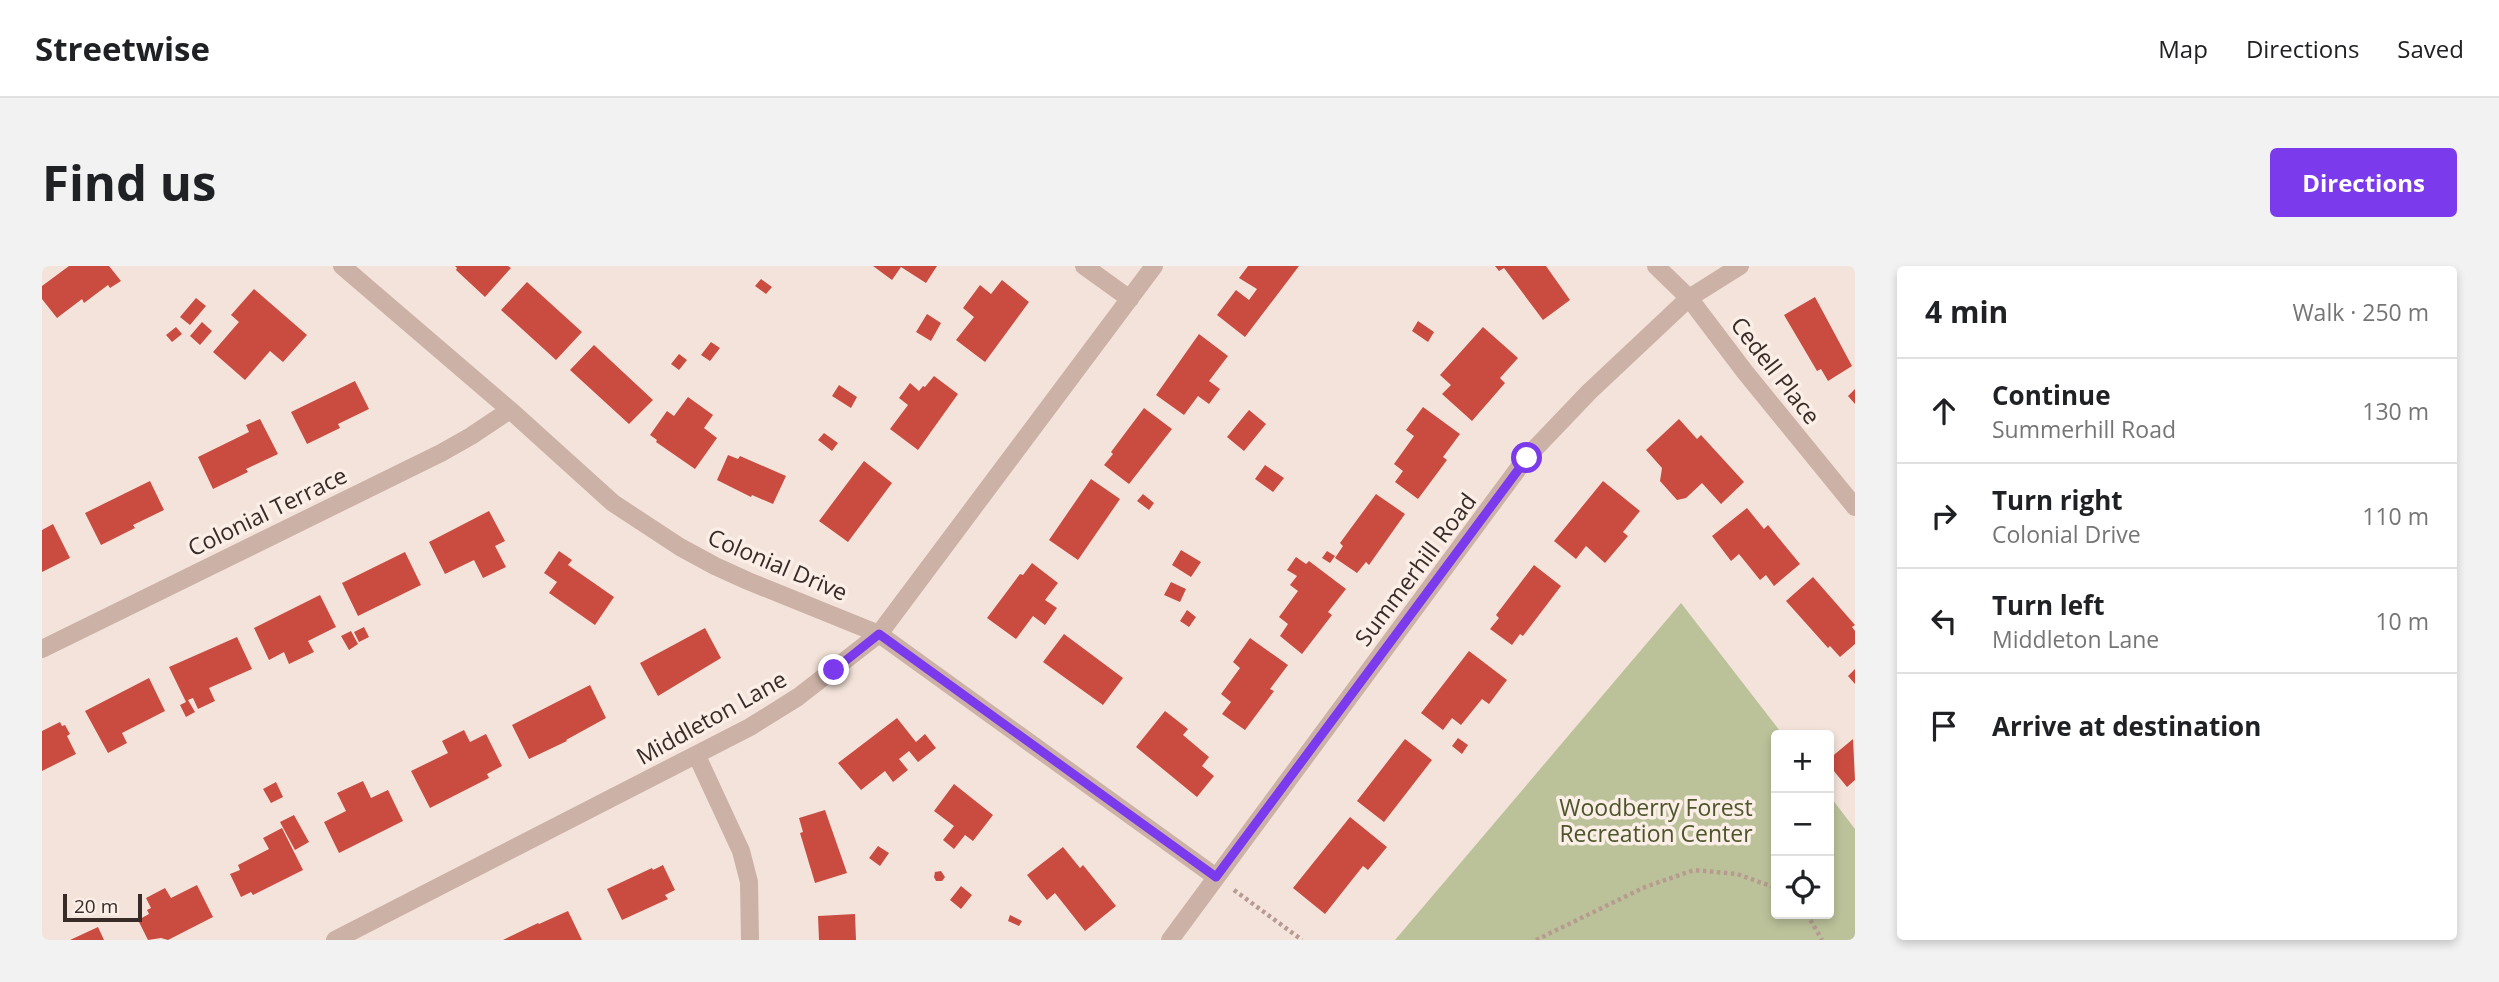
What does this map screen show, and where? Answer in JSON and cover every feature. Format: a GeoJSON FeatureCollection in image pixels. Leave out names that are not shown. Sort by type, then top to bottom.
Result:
{"type":"FeatureCollection","features":[{"type":"Feature","properties":{"kind":"street","name":"Colonial Drive"},"geometry":{"type":"LineString","coordinates":[[342,266],[510,410],[613,503],[680,547],[748,581],[879,634],[1216,877]]}},
{"type":"Feature","properties":{"kind":"street"},"geometry":{"type":"LineString","coordinates":[[1084,266],[1130,299]]}},
{"type":"Feature","properties":{"kind":"street","name":"Middleton Lane"},"geometry":{"type":"LineString","coordinates":[[335,940],[697,756],[798,697],[879,634],[1154,266]]}},
{"type":"Feature","properties":{"kind":"street","name":"Cedell Place"},"geometry":{"type":"LineString","coordinates":[[1656,266],[1689,298],[1745,372],[1855,507]]}},
{"type":"Feature","properties":{"kind":"street","name":"Summerhill Road"},"geometry":{"type":"LineString","coordinates":[[1170,940],[1527,458],[1589,392],[1689,298],[1740,266]]}},
{"type":"Feature","properties":{"kind":"street","name":"Colonial Terrace"},"geometry":{"type":"LineString","coordinates":[[42,649],[441,453],[510,410]]}},
{"type":"Feature","properties":{"kind":"street"},"geometry":{"type":"LineString","coordinates":[[697,756],[741,852],[748,882],[750,940]]}},
{"type":"Feature","properties":{"kind":"path"},"geometry":{"type":"LineString","coordinates":[[1536,940],[1645,887],[1695,870],[1737,874],[1771,886]]}},
{"type":"Feature","properties":{"kind":"path"},"geometry":{"type":"LineString","coordinates":[[1216,877],[1302,940]]}},
{"type":"Feature","properties":{"kind":"path"},"geometry":{"type":"LineString","coordinates":[[1810,919],[1822,940]]}},
{"type":"Feature","properties":{"kind":"green space","name":"Woodberry Forest Recreation Center"},"geometry":{"type":"Polygon","coordinates":[[[1681,603],[1779,730],[1771,730],[1771,919],[1834,919],[1834,802],[1855,829],[1855,940],[1395,940],[1681,603]]]}},
{"type":"Feature","properties":{"kind":"building"},"geometry":{"type":"Polygon","coordinates":[[[69,266],[109,266],[121,281],[110,288],[108,285],[84,303],[82,299],[57,318],[42,299],[42,286],[69,266]]]}},
{"type":"Feature","properties":{"kind":"building"},"geometry":{"type":"Polygon","coordinates":[[[455,266],[508,266],[511,268],[485,297],[455,266]]]}},
{"type":"Feature","properties":{"kind":"building"},"geometry":{"type":"Polygon","coordinates":[[[873,266],[937,266],[926,283],[901,267],[892,280],[873,266]]]}},
{"type":"Feature","properties":{"kind":"building"},"geometry":{"type":"Polygon","coordinates":[[[1248,266],[1299,266],[1245,337],[1217,315],[1236,290],[1249,300],[1257,289],[1239,278],[1248,266]]]}},
{"type":"Feature","properties":{"kind":"building"},"geometry":{"type":"Polygon","coordinates":[[[1495,266],[1546,266],[1570,300],[1543,320],[1504,268],[1499,271],[1495,266]]]}},
{"type":"Feature","properties":{"kind":"building"},"geometry":{"type":"Polygon","coordinates":[[[761,279],[772,287],[766,294],[755,286],[761,279]]]}},
{"type":"Feature","properties":{"kind":"building"},"geometry":{"type":"Polygon","coordinates":[[[1002,280],[1029,302],[985,362],[956,340],[974,317],[963,308],[980,285],[991,294],[1002,280]]]}},
{"type":"Feature","properties":{"kind":"building"},"geometry":{"type":"Polygon","coordinates":[[[527,282],[582,332],[556,360],[501,310],[527,282]]]}},
{"type":"Feature","properties":{"kind":"building"},"geometry":{"type":"Polygon","coordinates":[[[254,289],[307,335],[283,362],[270,351],[245,380],[213,352],[239,322],[231,315],[254,289]]]}},
{"type":"Feature","properties":{"kind":"building"},"geometry":{"type":"Polygon","coordinates":[[[1815,297],[1852,366],[1828,381],[1821,369],[1817,371],[1784,315],[1815,297]]]}},
{"type":"Feature","properties":{"kind":"building"},"geometry":{"type":"Polygon","coordinates":[[[196,298],[206,306],[190,325],[180,317],[196,298]]]}},
{"type":"Feature","properties":{"kind":"building"},"geometry":{"type":"Polygon","coordinates":[[[927,314],[941,323],[931,341],[916,332],[927,314]]]}},
{"type":"Feature","properties":{"kind":"building"},"geometry":{"type":"Polygon","coordinates":[[[1418,321],[1434,332],[1428,342],[1412,331],[1418,321]]]}},
{"type":"Feature","properties":{"kind":"building"},"geometry":{"type":"Polygon","coordinates":[[[202,322],[212,331],[200,345],[190,336],[202,322]]]}},
{"type":"Feature","properties":{"kind":"building"},"geometry":{"type":"Polygon","coordinates":[[[176,327],[182,334],[172,342],[166,335],[176,327]]]}},
{"type":"Feature","properties":{"kind":"building"},"geometry":{"type":"Polygon","coordinates":[[[1483,327],[1518,358],[1500,378],[1505,383],[1472,421],[1442,394],[1451,385],[1440,375],[1483,327]]]}},
{"type":"Feature","properties":{"kind":"building"},"geometry":{"type":"Polygon","coordinates":[[[1199,334],[1228,356],[1209,381],[1220,389],[1209,404],[1198,396],[1184,415],[1156,395],[1199,334]]]}},
{"type":"Feature","properties":{"kind":"building"},"geometry":{"type":"Polygon","coordinates":[[[711,342],[720,348],[710,361],[701,355],[711,342]]]}},
{"type":"Feature","properties":{"kind":"building"},"geometry":{"type":"Polygon","coordinates":[[[594,345],[653,400],[629,424],[570,370],[594,345]]]}},
{"type":"Feature","properties":{"kind":"building"},"geometry":{"type":"Polygon","coordinates":[[[679,354],[687,360],[679,370],[671,364],[679,354]]]}},
{"type":"Feature","properties":{"kind":"building"},"geometry":{"type":"Polygon","coordinates":[[[934,376],[958,394],[918,450],[890,429],[908,405],[899,398],[910,383],[919,391],[934,376]]]}},
{"type":"Feature","properties":{"kind":"building"},"geometry":{"type":"Polygon","coordinates":[[[355,381],[369,409],[338,424],[340,428],[307,444],[291,412],[355,381]]]}},
{"type":"Feature","properties":{"kind":"building"},"geometry":{"type":"Polygon","coordinates":[[[839,385],[857,397],[851,408],[832,396],[839,385]]]}},
{"type":"Feature","properties":{"kind":"building"},"geometry":{"type":"Polygon","coordinates":[[[1855,389],[1855,404],[1848,396],[1855,389]]]}},
{"type":"Feature","properties":{"kind":"building"},"geometry":{"type":"Polygon","coordinates":[[[688,397],[713,415],[704,428],[717,438],[695,469],[650,435],[667,411],[674,416],[688,397]]]}},
{"type":"Feature","properties":{"kind":"building"},"geometry":{"type":"Polygon","coordinates":[[[1423,407],[1460,434],[1443,457],[1447,460],[1418,499],[1395,482],[1403,471],[1394,464],[1414,436],[1406,430],[1423,407]]]}},
{"type":"Feature","properties":{"kind":"building"},"geometry":{"type":"Polygon","coordinates":[[[1144,408],[1172,429],[1129,484],[1104,465],[1144,408]]]}},
{"type":"Feature","properties":{"kind":"building"},"geometry":{"type":"Polygon","coordinates":[[[1249,410],[1266,424],[1244,451],[1227,437],[1249,410]]]}},
{"type":"Feature","properties":{"kind":"building"},"geometry":{"type":"Polygon","coordinates":[[[260,419],[278,454],[213,489],[198,457],[249,432],[246,425],[260,419]]]}},
{"type":"Feature","properties":{"kind":"building"},"geometry":{"type":"Polygon","coordinates":[[[1679,419],[1697,439],[1701,435],[1744,482],[1721,504],[1702,483],[1686,498],[1677,500],[1660,481],[1662,468],[1646,450],[1679,419]]]}},
{"type":"Feature","properties":{"kind":"building"},"geometry":{"type":"Polygon","coordinates":[[[824,433],[838,443],[832,451],[818,440],[824,433]]]}},
{"type":"Feature","properties":{"kind":"building"},"geometry":{"type":"Polygon","coordinates":[[[728,455],[738,459],[740,456],[786,476],[773,504],[752,495],[751,497],[717,480],[728,455]]]}},
{"type":"Feature","properties":{"kind":"building"},"geometry":{"type":"Polygon","coordinates":[[[864,461],[892,483],[848,542],[819,521],[864,461]]]}},
{"type":"Feature","properties":{"kind":"building"},"geometry":{"type":"Polygon","coordinates":[[[1265,465],[1284,478],[1273,492],[1255,479],[1265,465]]]}},
{"type":"Feature","properties":{"kind":"building"},"geometry":{"type":"Polygon","coordinates":[[[1091,479],[1120,499],[1078,560],[1049,540],[1091,479]]]}},
{"type":"Feature","properties":{"kind":"building"},"geometry":{"type":"Polygon","coordinates":[[[150,481],[164,510],[101,545],[85,513],[150,481]]]}},
{"type":"Feature","properties":{"kind":"building"},"geometry":{"type":"Polygon","coordinates":[[[1603,481],[1640,511],[1623,532],[1628,536],[1605,563],[1586,546],[1576,559],[1554,541],[1603,481]]]}},
{"type":"Feature","properties":{"kind":"building"},"geometry":{"type":"Polygon","coordinates":[[[1143,494],[1154,503],[1149,510],[1137,501],[1143,494]]]}},
{"type":"Feature","properties":{"kind":"building"},"geometry":{"type":"Polygon","coordinates":[[[1376,494],[1405,514],[1369,565],[1366,562],[1357,573],[1335,558],[1343,546],[1340,543],[1376,494]]]}},
{"type":"Feature","properties":{"kind":"building"},"geometry":{"type":"Polygon","coordinates":[[[1747,508],[1764,529],[1768,525],[1800,564],[1774,586],[1766,575],[1760,580],[1739,554],[1731,561],[1712,536],[1747,508]]]}},
{"type":"Feature","properties":{"kind":"building"},"geometry":{"type":"Polygon","coordinates":[[[489,511],[505,541],[495,546],[506,567],[483,578],[474,560],[445,574],[429,542],[489,511]]]}},
{"type":"Feature","properties":{"kind":"building"},"geometry":{"type":"Polygon","coordinates":[[[53,524],[70,558],[42,572],[42,530],[53,524]]]}},
{"type":"Feature","properties":{"kind":"building"},"geometry":{"type":"Polygon","coordinates":[[[1181,550],[1201,562],[1191,577],[1172,565],[1181,550]]]}},
{"type":"Feature","properties":{"kind":"building"},"geometry":{"type":"Polygon","coordinates":[[[559,551],[572,560],[568,565],[614,597],[595,625],[549,593],[557,582],[544,573],[559,551]]]}},
{"type":"Feature","properties":{"kind":"building"},"geometry":{"type":"Polygon","coordinates":[[[1327,551],[1335,556],[1330,563],[1322,558],[1327,551]]]}},
{"type":"Feature","properties":{"kind":"building"},"geometry":{"type":"Polygon","coordinates":[[[405,552],[421,585],[358,616],[342,583],[405,552]]]}},
{"type":"Feature","properties":{"kind":"building"},"geometry":{"type":"Polygon","coordinates":[[[1296,557],[1306,564],[1309,561],[1346,589],[1328,612],[1332,615],[1302,654],[1280,636],[1288,624],[1279,617],[1298,591],[1290,585],[1297,576],[1287,570],[1296,557]]]}},
{"type":"Feature","properties":{"kind":"building"},"geometry":{"type":"Polygon","coordinates":[[[1032,563],[1058,583],[1045,600],[1057,608],[1045,625],[1033,616],[1016,639],[987,618],[1020,574],[1023,575],[1032,563]]]}},
{"type":"Feature","properties":{"kind":"building"},"geometry":{"type":"Polygon","coordinates":[[[1534,565],[1561,586],[1523,636],[1520,634],[1512,645],[1490,629],[1499,618],[1496,615],[1534,565]]]}},
{"type":"Feature","properties":{"kind":"building"},"geometry":{"type":"Polygon","coordinates":[[[1813,577],[1855,625],[1852,627],[1855,631],[1855,644],[1840,657],[1830,646],[1828,648],[1786,601],[1813,577]]]}},
{"type":"Feature","properties":{"kind":"building"},"geometry":{"type":"Polygon","coordinates":[[[1171,582],[1186,589],[1180,602],[1164,595],[1171,582]]]}},
{"type":"Feature","properties":{"kind":"building"},"geometry":{"type":"Polygon","coordinates":[[[320,595],[336,627],[308,641],[314,652],[289,664],[284,652],[269,660],[254,628],[320,595]]]}},
{"type":"Feature","properties":{"kind":"building"},"geometry":{"type":"Polygon","coordinates":[[[1187,610],[1196,617],[1189,627],[1180,621],[1187,610]]]}},
{"type":"Feature","properties":{"kind":"building"},"geometry":{"type":"Polygon","coordinates":[[[364,627],[369,637],[359,642],[354,632],[364,627]]]}},
{"type":"Feature","properties":{"kind":"building"},"geometry":{"type":"Polygon","coordinates":[[[705,628],[721,658],[658,696],[640,663],[705,628]]]}},
{"type":"Feature","properties":{"kind":"building"},"geometry":{"type":"Polygon","coordinates":[[[351,631],[358,644],[349,650],[341,636],[351,631]]]}},
{"type":"Feature","properties":{"kind":"building"},"geometry":{"type":"Polygon","coordinates":[[[1064,634],[1123,678],[1103,705],[1043,662],[1064,634]]]}},
{"type":"Feature","properties":{"kind":"building"},"geometry":{"type":"Polygon","coordinates":[[[237,637],[252,669],[209,688],[215,701],[198,709],[193,698],[188,700],[195,712],[186,717],[180,705],[186,702],[169,667],[237,637]]]}},
{"type":"Feature","properties":{"kind":"building"},"geometry":{"type":"Polygon","coordinates":[[[1250,638],[1288,665],[1270,689],[1274,691],[1245,730],[1222,714],[1231,702],[1221,694],[1240,668],[1233,662],[1250,638]]]}},
{"type":"Feature","properties":{"kind":"building"},"geometry":{"type":"Polygon","coordinates":[[[1469,651],[1507,680],[1489,704],[1482,699],[1461,725],[1452,718],[1443,730],[1421,713],[1469,651]]]}},
{"type":"Feature","properties":{"kind":"building"},"geometry":{"type":"Polygon","coordinates":[[[1855,669],[1855,684],[1848,676],[1855,669]]]}},
{"type":"Feature","properties":{"kind":"building"},"geometry":{"type":"Polygon","coordinates":[[[149,678],[165,711],[122,733],[127,743],[108,753],[85,711],[149,678]]]}},
{"type":"Feature","properties":{"kind":"building"},"geometry":{"type":"Polygon","coordinates":[[[590,685],[606,718],[529,759],[512,725],[590,685]]]}},
{"type":"Feature","properties":{"kind":"building"},"geometry":{"type":"Polygon","coordinates":[[[1165,711],[1188,729],[1183,735],[1209,757],[1202,766],[1214,776],[1197,797],[1136,747],[1165,711]]]}},
{"type":"Feature","properties":{"kind":"building"},"geometry":{"type":"Polygon","coordinates":[[[897,718],[916,742],[925,734],[936,748],[918,762],[909,751],[899,759],[908,770],[893,782],[885,771],[861,790],[838,763],[897,718]]]}},
{"type":"Feature","properties":{"kind":"building"},"geometry":{"type":"Polygon","coordinates":[[[60,722],[70,734],[67,736],[76,754],[42,771],[42,731],[60,722]]]}},
{"type":"Feature","properties":{"kind":"building"},"geometry":{"type":"Polygon","coordinates":[[[464,730],[470,742],[486,734],[502,766],[487,774],[489,778],[430,808],[411,771],[448,753],[442,741],[464,730]]]}},
{"type":"Feature","properties":{"kind":"building"},"geometry":{"type":"Polygon","coordinates":[[[1458,738],[1468,745],[1462,754],[1452,746],[1458,738]]]}},
{"type":"Feature","properties":{"kind":"building"},"geometry":{"type":"Polygon","coordinates":[[[1405,739],[1432,760],[1384,822],[1357,801],[1405,739]]]}},
{"type":"Feature","properties":{"kind":"building"},"geometry":{"type":"Polygon","coordinates":[[[1853,739],[1855,780],[1847,787],[1834,771],[1834,755],[1853,739]]]}},
{"type":"Feature","properties":{"kind":"building"},"geometry":{"type":"Polygon","coordinates":[[[363,781],[371,798],[388,790],[403,821],[339,853],[324,822],[346,811],[337,793],[363,781]]]}},
{"type":"Feature","properties":{"kind":"building"},"geometry":{"type":"Polygon","coordinates":[[[276,782],[283,797],[271,803],[263,789],[276,782]]]}},
{"type":"Feature","properties":{"kind":"building"},"geometry":{"type":"Polygon","coordinates":[[[954,784],[993,815],[973,841],[965,835],[954,849],[943,840],[954,826],[934,811],[954,784]]]}},
{"type":"Feature","properties":{"kind":"building"},"geometry":{"type":"Polygon","coordinates":[[[825,810],[847,873],[815,883],[800,833],[803,832],[799,818],[825,810]]]}},
{"type":"Feature","properties":{"kind":"building"},"geometry":{"type":"Polygon","coordinates":[[[294,815],[309,842],[295,850],[280,822],[294,815]]]}},
{"type":"Feature","properties":{"kind":"building"},"geometry":{"type":"Polygon","coordinates":[[[1350,817],[1387,847],[1368,870],[1363,866],[1325,914],[1293,888],[1350,817]]]}},
{"type":"Feature","properties":{"kind":"building"},"geometry":{"type":"Polygon","coordinates":[[[282,828],[303,870],[253,895],[251,892],[241,897],[230,874],[240,870],[238,865],[269,849],[263,838],[282,828]]]}},
{"type":"Feature","properties":{"kind":"building"},"geometry":{"type":"Polygon","coordinates":[[[878,846],[889,853],[880,866],[869,858],[878,846]]]}},
{"type":"Feature","properties":{"kind":"building"},"geometry":{"type":"Polygon","coordinates":[[[1063,847],[1080,868],[1083,865],[1116,906],[1085,931],[1055,893],[1047,900],[1027,875],[1063,847]]]}},
{"type":"Feature","properties":{"kind":"building"},"geometry":{"type":"Polygon","coordinates":[[[663,865],[675,890],[665,895],[668,899],[622,920],[607,889],[663,865]]]}},
{"type":"Feature","properties":{"kind":"building"},"geometry":{"type":"Polygon","coordinates":[[[941,871],[945,877],[942,881],[936,881],[935,872],[941,871]]]}},
{"type":"Feature","properties":{"kind":"building"},"geometry":{"type":"Polygon","coordinates":[[[197,885],[213,917],[168,940],[148,940],[138,920],[149,914],[147,910],[151,908],[146,898],[165,888],[171,898],[197,885]]]}},
{"type":"Feature","properties":{"kind":"building"},"geometry":{"type":"Polygon","coordinates":[[[961,886],[972,895],[961,909],[950,900],[961,886]]]}},
{"type":"Feature","properties":{"kind":"building"},"geometry":{"type":"Polygon","coordinates":[[[568,911],[582,940],[503,940],[538,923],[568,911]]]}},
{"type":"Feature","properties":{"kind":"building"},"geometry":{"type":"Polygon","coordinates":[[[855,914],[856,940],[819,940],[818,916],[855,914]]]}},
{"type":"Feature","properties":{"kind":"building"},"geometry":{"type":"Polygon","coordinates":[[[1010,915],[1022,921],[1019,926],[1008,921],[1010,915]]]}},
{"type":"Feature","properties":{"kind":"building"},"geometry":{"type":"Polygon","coordinates":[[[98,927],[104,940],[70,940],[98,927]]]}},
{"type":"Feature","properties":{"kind":"route"},"geometry":{"type":"LineString","coordinates":[[834,670],[879,634],[1216,877],[1527,458]]}}]}
